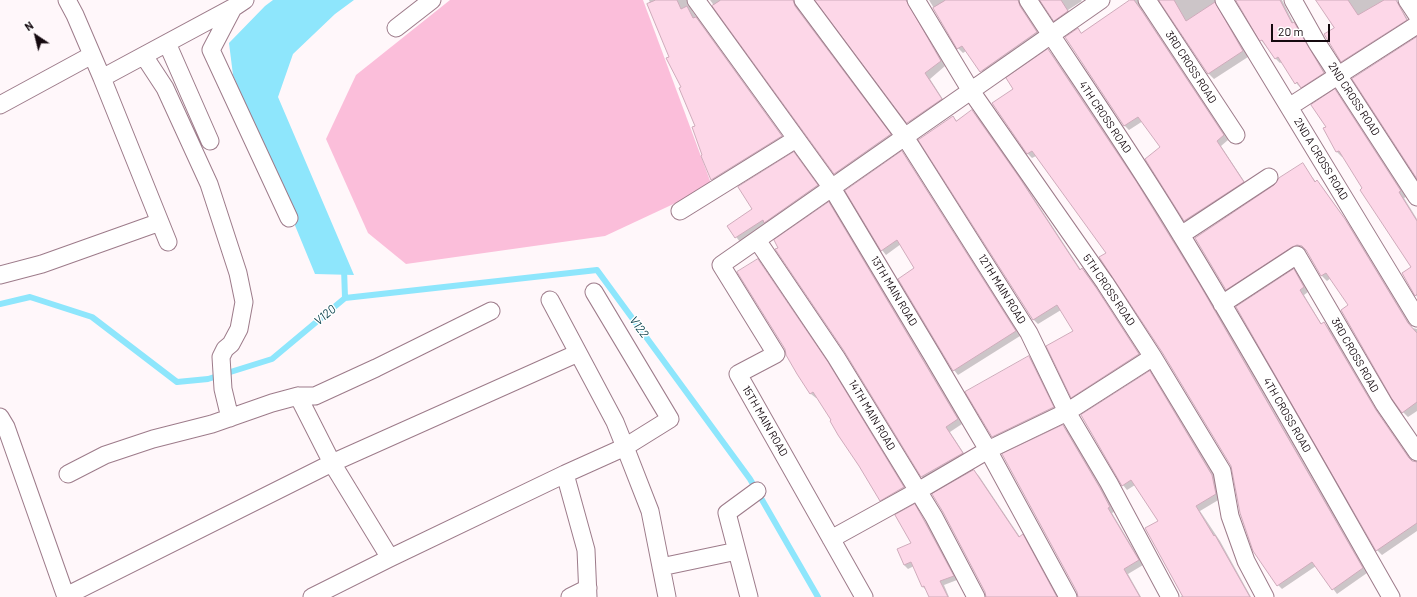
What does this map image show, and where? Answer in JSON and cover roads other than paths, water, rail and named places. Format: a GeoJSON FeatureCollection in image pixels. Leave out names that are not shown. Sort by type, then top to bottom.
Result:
{"type":"FeatureCollection","features":[{"type":"Feature","properties":{"kind":"street"},"geometry":{"type":"LineString","coordinates":[[67,0],[102,78],[168,242]]}},
{"type":"Feature","properties":{"kind":"street"},"geometry":{"type":"LineString","coordinates":[[396,28],[432,0]]}},
{"type":"Feature","properties":{"kind":"street","name":"13TH MAIN ROAD"},"geometry":{"type":"LineString","coordinates":[[696,0],[832,188],[988,450],[1068,597]]}},
{"type":"Feature","properties":{"kind":"street","name":"12TH MAIN ROAD"},"geometry":{"type":"LineString","coordinates":[[803,0],[905,137],[1029,333],[1067,412],[1109,483],[1170,597]]}},
{"type":"Feature","properties":{"kind":"street","name":"5TH CROSS ROAD"},"geometry":{"type":"LineString","coordinates":[[916,0],[971,91],[1105,283],[1153,356],[1222,471],[1230,516],[1246,561],[1265,597]]}},
{"type":"Feature","properties":{"kind":"street","name":"4TH CROSS ROAD"},"geometry":{"type":"LineString","coordinates":[[1028,0],[1145,177],[1181,235],[1391,597]]}},
{"type":"Feature","properties":{"kind":"street"},"geometry":{"type":"LineString","coordinates":[[757,240],[1101,0]]}},
{"type":"Feature","properties":{"kind":"street","name":"3RD CROSS ROAD"},"geometry":{"type":"LineString","coordinates":[[1146,0],[1236,135]]}},
{"type":"Feature","properties":{"kind":"street","name":"2ND A CROSS ROAD"},"geometry":{"type":"LineString","coordinates":[[1224,0],[1417,318]]}},
{"type":"Feature","properties":{"kind":"street","name":"2ND CROSS ROAD"},"geometry":{"type":"LineString","coordinates":[[1293,0],[1317,43],[1417,197]]}},
{"type":"Feature","properties":{"kind":"street"},"geometry":{"type":"LineString","coordinates":[[1407,0],[1417,15]]}},
{"type":"Feature","properties":{"kind":"street"},"geometry":{"type":"LineString","coordinates":[[102,78],[240,3]]}},
{"type":"Feature","properties":{"kind":"street"},"geometry":{"type":"LineString","coordinates":[[240,3],[232,8],[211,50],[289,218]]}},
{"type":"Feature","properties":{"kind":"street"},"geometry":{"type":"LineString","coordinates":[[1289,107],[1417,24]]}},
{"type":"Feature","properties":{"kind":"street"},"geometry":{"type":"LineString","coordinates":[[168,43],[210,141]]}},
{"type":"Feature","properties":{"kind":"street"},"geometry":{"type":"LineString","coordinates":[[0,105],[92,55]]}},
{"type":"Feature","properties":{"kind":"street"},"geometry":{"type":"LineString","coordinates":[[144,56],[165,88],[209,184],[238,273],[244,302],[239,329],[231,344],[225,349],[222,357],[223,389],[230,418]]}},
{"type":"Feature","properties":{"kind":"street"},"geometry":{"type":"LineString","coordinates":[[680,211],[796,140]]}},
{"type":"Feature","properties":{"kind":"street"},"geometry":{"type":"LineString","coordinates":[[1181,235],[1270,177]]}},
{"type":"Feature","properties":{"kind":"street"},"geometry":{"type":"LineString","coordinates":[[0,275],[42,264],[160,222]]}},
{"type":"Feature","properties":{"kind":"street","name":"15TH MAIN ROAD"},"geometry":{"type":"LineString","coordinates":[[757,240],[721,266],[776,354],[738,374],[864,597]]}},
{"type":"Feature","properties":{"kind":"street","name":"14TH MAIN ROAD"},"geometry":{"type":"LineString","coordinates":[[757,240],[836,358],[934,517],[976,597]]}},
{"type":"Feature","properties":{"kind":"street","name":"3RD CROSS ROAD"},"geometry":{"type":"LineString","coordinates":[[1222,304],[1297,255],[1384,404],[1417,452]]}},
{"type":"Feature","properties":{"kind":"street"},"geometry":{"type":"LineString","coordinates":[[312,597],[565,474],[625,447],[670,419],[619,322],[594,292]]}},
{"type":"Feature","properties":{"kind":"street"},"geometry":{"type":"LineString","coordinates":[[550,300],[615,422],[625,447],[650,511],[667,597]]}},
{"type":"Feature","properties":{"kind":"street"},"geometry":{"type":"LineString","coordinates":[[68,474],[112,453],[153,439],[212,424],[298,396],[315,396],[376,368],[491,311]]}},
{"type":"Feature","properties":{"kind":"street"},"geometry":{"type":"LineString","coordinates":[[0,417],[6,427],[66,597],[332,463],[578,353]]}},
{"type":"Feature","properties":{"kind":"street"},"geometry":{"type":"LineString","coordinates":[[831,539],[988,450],[1067,412],[1153,356]]}},
{"type":"Feature","properties":{"kind":"street"},"geometry":{"type":"LineString","coordinates":[[298,396],[332,463],[390,558]]}},
{"type":"Feature","properties":{"kind":"street"},"geometry":{"type":"LineString","coordinates":[[565,474],[586,550],[588,593],[570,597]]}},
{"type":"Feature","properties":{"kind":"street"},"geometry":{"type":"LineString","coordinates":[[749,597],[727,513],[757,491]]}},
{"type":"Feature","properties":{"kind":"street"},"geometry":{"type":"LineString","coordinates":[[661,567],[737,551]]}},
{"type":"Feature","properties":{"kind":"water"},"geometry":{"type":"Polygon","coordinates":[[[273,0],[354,0],[335,14],[293,54],[278,97],[354,275],[315,274],[233,75],[229,43],[265,6],[273,0]]]}},
{"type":"Feature","properties":{"kind":"waterway","name":"V120"},"geometry":{"type":"LineString","coordinates":[[0,304],[30,297],[92,317],[177,382],[208,379],[272,359],[345,298],[344,268]]}},
{"type":"Feature","properties":{"kind":"waterway","name":"V122"},"geometry":{"type":"LineString","coordinates":[[345,298],[597,270],[750,479],[818,597]]}}]}
